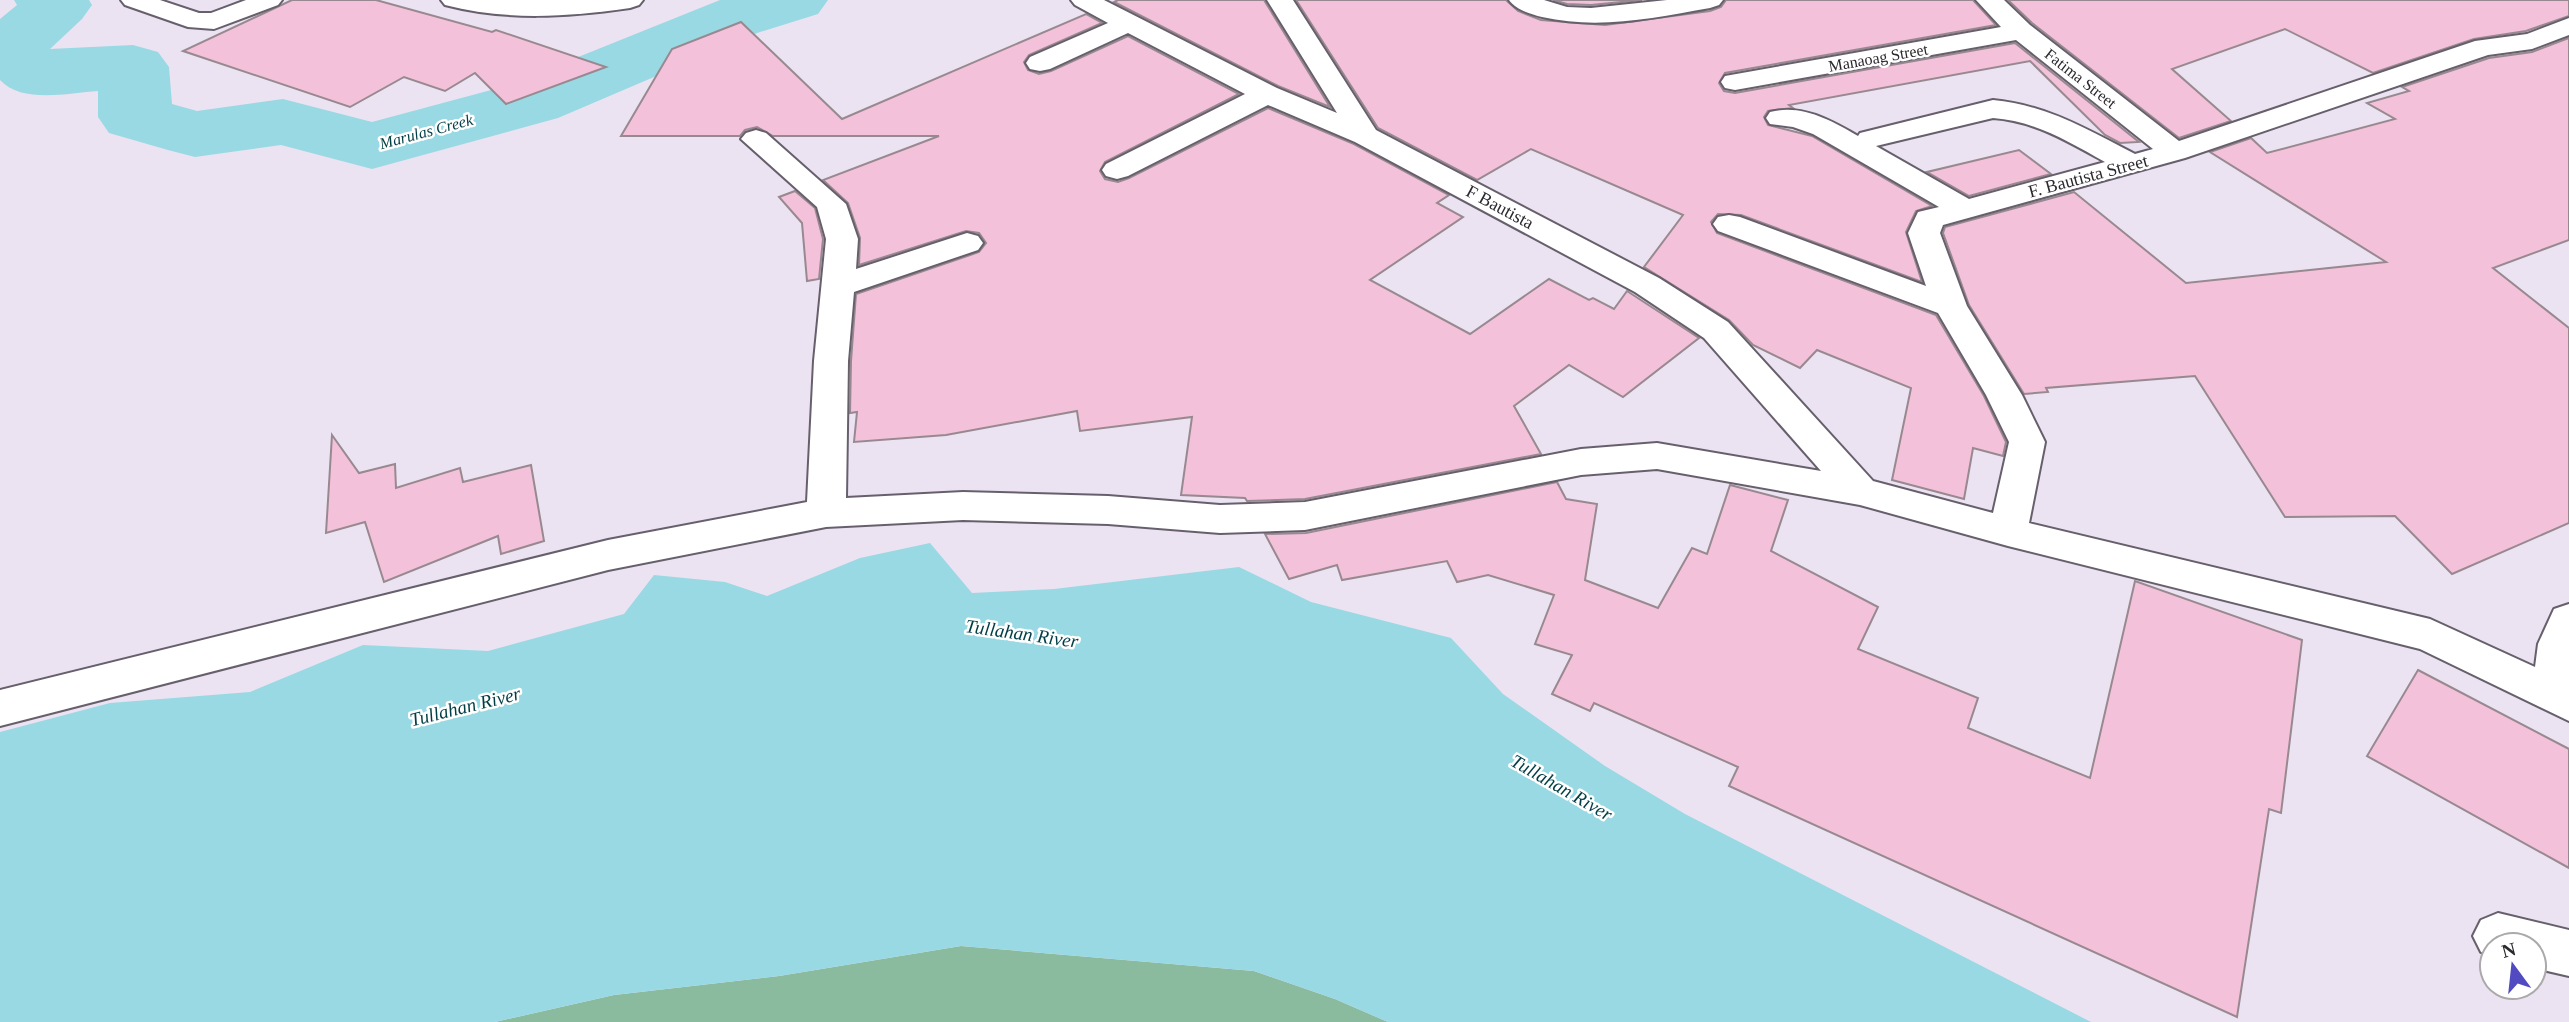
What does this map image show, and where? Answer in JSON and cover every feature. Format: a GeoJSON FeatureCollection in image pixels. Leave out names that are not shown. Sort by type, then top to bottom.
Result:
{"type":"FeatureCollection","features":[{"type":"Feature","properties":{"kind":"street"},"geometry":{"type":"LineString","coordinates":[[134,0],[197,21],[214,22],[269,0]]}},
{"type":"Feature","properties":{"kind":"street"},"geometry":{"type":"LineString","coordinates":[[454,0],[476,6],[530,11],[631,0]]}},
{"type":"Feature","properties":{"kind":"street","name":"F Bautista"},"geometry":{"type":"LineString","coordinates":[[1084,0],[1267,94],[1365,136],[1647,285],[1716,330],[1860,491]]}},
{"type":"Feature","properties":{"kind":"street"},"geometry":{"type":"LineString","coordinates":[[1280,0],[1365,136]]}},
{"type":"Feature","properties":{"kind":"street"},"geometry":{"type":"LineString","coordinates":[[1522,0],[1553,13],[1589,17],[1710,0]]}},
{"type":"Feature","properties":{"kind":"street","name":"Fatima Street"},"geometry":{"type":"LineString","coordinates":[[1989,0],[2021,31],[2175,152]]}},
{"type":"Feature","properties":{"kind":"street"},"geometry":{"type":"LineString","coordinates":[[1040,63],[1129,23]]}},
{"type":"Feature","properties":{"kind":"street","name":"F. Bautista Street"},"geometry":{"type":"LineString","coordinates":[[2008,532],[2027,442],[2004,395],[1950,306],[1924,233],[1929,219],[2175,152],[2484,47],[2532,41],[2569,26]]}},
{"type":"Feature","properties":{"kind":"street","name":"Manaoag Street"},"geometry":{"type":"LineString","coordinates":[[1735,82],[2021,31]]}},
{"type":"Feature","properties":{"kind":"street"},"geometry":{"type":"LineString","coordinates":[[1117,170],[1267,94]]}},
{"type":"Feature","properties":{"kind":"street"},"geometry":{"type":"LineString","coordinates":[[1870,139],[1993,109],[2007,109],[2046,120],[2133,164]]}},
{"type":"Feature","properties":{"kind":"street"},"geometry":{"type":"LineString","coordinates":[[1780,118],[1797,118],[1823,128],[1965,209]]}},
{"type":"Feature","properties":{"kind":"street"},"geometry":{"type":"LineString","coordinates":[[756,139],[831,204],[842,239],[840,285],[831,361],[826,513]]}},
{"type":"Feature","properties":{"kind":"street"},"geometry":{"type":"LineString","coordinates":[[1729,224],[1950,306]]}},
{"type":"Feature","properties":{"kind":"street"},"geometry":{"type":"LineString","coordinates":[[840,285],[967,243]]}},
{"type":"Feature","properties":{"kind":"street"},"geometry":{"type":"LineString","coordinates":[[0,708],[608,555],[826,513],[963,506],[1108,510],[1220,519],[1305,516],[1581,462],[1657,456],[1860,491],[2008,532],[2430,635],[2561,698],[2558,644],[2569,621]]}},
{"type":"Feature","properties":{"kind":"street"},"geometry":{"type":"LineString","coordinates":[[2548,948],[2569,953]]}},
{"type":"Feature","properties":{"kind":"green space"},"geometry":{"type":"Polygon","coordinates":[[[961,946],[1254,971],[1335,999],[1388,1022],[495,1022],[614,995],[779,976],[961,946]]]}},
{"type":"Feature","properties":{"kind":"water","name":"Tullahan River"},"geometry":{"type":"Polygon","coordinates":[[[930,543],[972,593],[1054,589],[1239,567],[1311,602],[1451,638],[1503,694],[1605,766],[1685,814],[2091,1022],[1388,1022],[1335,999],[1254,971],[961,946],[779,976],[614,995],[495,1022],[0,1022],[0,732],[110,703],[250,692],[363,645],[488,651],[624,614],[654,575],[725,582],[767,596],[860,558],[930,543]]]}},
{"type":"Feature","properties":{"kind":"building"},"geometry":{"type":"Polygon","coordinates":[[[292,0],[376,0],[492,32],[496,30],[606,67],[506,104],[475,73],[445,91],[404,77],[350,107],[183,51],[292,0]]]}},
{"type":"Feature","properties":{"kind":"building"},"geometry":{"type":"Polygon","coordinates":[[[1264,0],[1330,107],[1278,86],[1114,2],[1264,0]]]}},
{"type":"Feature","properties":{"kind":"building"},"geometry":{"type":"Polygon","coordinates":[[[1296,0],[1506,0],[1518,11],[1541,20],[1605,25],[1710,11],[1721,7],[1726,0],[1973,0],[1996,25],[1725,73],[1719,83],[1724,91],[1735,93],[2015,43],[2139,142],[2120,143],[2105,135],[2030,61],[1789,105],[1793,108],[1768,111],[1764,117],[1768,125],[1812,136],[1932,206],[1916,211],[1906,232],[1922,282],[1741,215],[1718,214],[1711,222],[1717,233],[1936,315],[1984,396],[2006,442],[2003,456],[1973,448],[1964,499],[1892,480],[1911,388],[1817,350],[1800,368],[1753,345],[1729,320],[1644,267],[1683,215],[1531,149],[1477,180],[1378,128],[1296,0]]]}},
{"type":"Feature","properties":{"kind":"building"},"geometry":{"type":"Polygon","coordinates":[[[1553,0],[1642,0],[1591,5],[1567,4],[1553,0]]]}},
{"type":"Feature","properties":{"kind":"building"},"geometry":{"type":"Polygon","coordinates":[[[2008,0],[2569,0],[2569,16],[2526,31],[2474,39],[2373,73],[2285,29],[2172,69],[2231,121],[2179,138],[2032,23],[2008,0]]]}},
{"type":"Feature","properties":{"kind":"building"},"geometry":{"type":"Polygon","coordinates":[[[1086,14],[1102,23],[1029,55],[1024,62],[1028,70],[1039,74],[1051,71],[1128,36],[1239,94],[1105,162],[1100,171],[1105,179],[1118,182],[1129,178],[1268,108],[1354,144],[1449,195],[1437,203],[1463,217],[1370,280],[1470,334],[1549,279],[1589,300],[1593,298],[1614,309],[1627,291],[1699,338],[1623,397],[1569,365],[1514,406],[1541,454],[1305,499],[1247,501],[1245,498],[1181,495],[1192,417],[1080,431],[1077,411],[946,435],[854,442],[857,412],[850,413],[856,294],[979,252],[986,243],[979,233],[966,231],[859,265],[860,238],[848,203],[823,180],[939,136],[773,136],[757,127],[745,130],[740,136],[621,136],[672,49],[741,22],[842,119],[1086,14]]]}},
{"type":"Feature","properties":{"kind":"building"},"geometry":{"type":"Polygon","coordinates":[[[2569,38],[2569,240],[2493,268],[2569,328],[2569,523],[2452,574],[2395,516],[2285,517],[2195,376],[2046,388],[2048,392],[2024,394],[1969,305],[1943,233],[1945,227],[2074,192],[2186,283],[2386,262],[2210,152],[2251,138],[2267,153],[2395,119],[2367,103],[2409,91],[2402,87],[2489,58],[2532,52],[2569,38]]]}},
{"type":"Feature","properties":{"kind":"building"},"geometry":{"type":"Polygon","coordinates":[[[2019,150],[2051,174],[1969,196],[1927,172],[2019,150]]]}},
{"type":"Feature","properties":{"kind":"building"},"geometry":{"type":"Polygon","coordinates":[[[795,191],[815,208],[823,239],[819,279],[807,281],[802,223],[779,197],[795,191]]]}},
{"type":"Feature","properties":{"kind":"building"},"geometry":{"type":"Polygon","coordinates":[[[332,435],[359,473],[395,464],[396,488],[460,468],[463,482],[531,465],[544,541],[501,554],[498,536],[384,582],[365,522],[326,533],[332,435]]]}},
{"type":"Feature","properties":{"kind":"building"},"geometry":{"type":"Polygon","coordinates":[[[1557,482],[1566,499],[1597,504],[1585,580],[1658,608],[1692,548],[1707,554],[1730,485],[1788,500],[1771,551],[1878,607],[1858,649],[1978,698],[1968,728],[2090,778],[2135,581],[2302,640],[2281,813],[2269,809],[2237,1017],[1729,786],[1738,767],[1594,703],[1590,711],[1552,694],[1572,655],[1535,644],[1554,595],[1488,575],[1457,582],[1447,561],[1342,580],[1337,565],[1289,579],[1265,534],[1306,533],[1557,482]]]}},
{"type":"Feature","properties":{"kind":"building"},"geometry":{"type":"Polygon","coordinates":[[[2418,670],[2569,749],[2569,868],[2367,756],[2418,670]]]}},
{"type":"Feature","properties":{"kind":"waterway","name":"Marulas Creek"},"geometry":{"type":"LineString","coordinates":[[48,0],[58,5],[9,48],[33,73],[133,67],[136,117],[195,134],[283,122],[372,146],[532,102],[733,18],[794,0]]}}]}
